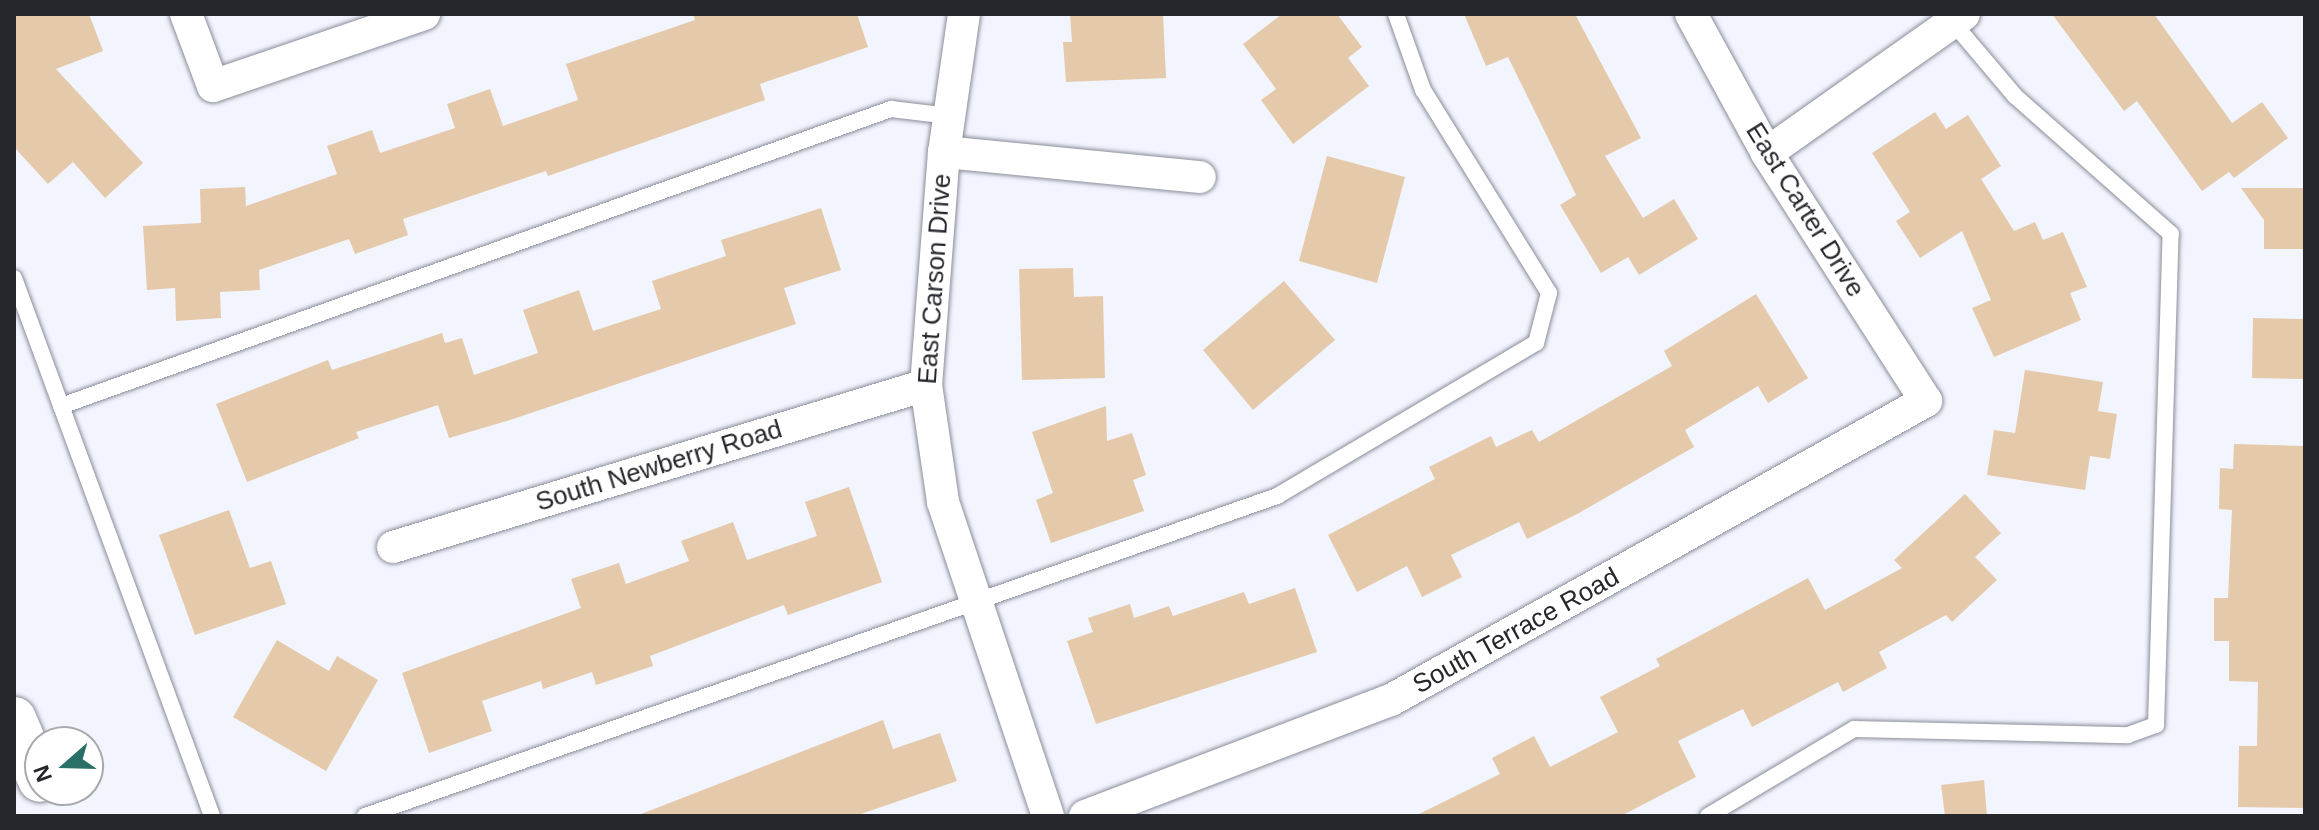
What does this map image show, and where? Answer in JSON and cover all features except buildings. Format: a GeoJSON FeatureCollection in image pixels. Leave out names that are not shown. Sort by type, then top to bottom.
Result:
{"type":"FeatureCollection","features":[{"type":"Feature","properties":{"kind":"highway"},"geometry":{"type":"LineString","coordinates":[[14,719],[24,742]]}},
{"type":"Feature","properties":{"kind":"street"},"geometry":{"type":"LineString","coordinates":[[186,14],[213,86],[424,14]]}},
{"type":"Feature","properties":{"kind":"street","name":"East Carson Drive"},"geometry":{"type":"LineString","coordinates":[[964,14],[944,152],[926,385],[943,502],[973,601],[1048,816]]}},
{"type":"Feature","properties":{"kind":"street","name":"East Carter Drive"},"geometry":{"type":"LineString","coordinates":[[1691,14],[1767,153],[1926,401]]}},
{"type":"Feature","properties":{"kind":"street"},"geometry":{"type":"LineString","coordinates":[[1767,153],[1954,17]]}},
{"type":"Feature","properties":{"kind":"street"},"geometry":{"type":"LineString","coordinates":[[944,152],[1200,177]]}},
{"type":"Feature","properties":{"kind":"street","name":"South Newberry Road"},"geometry":{"type":"LineString","coordinates":[[393,547],[926,385]]}},
{"type":"Feature","properties":{"kind":"street","name":"South Terrace Road"},"geometry":{"type":"LineString","coordinates":[[1085,816],[1391,700],[1926,401]]}},
{"type":"Feature","properties":{"kind":"lane"},"geometry":{"type":"LineString","coordinates":[[365,816],[1277,496],[1536,343],[1549,293],[1423,90],[1396,14]]}},
{"type":"Feature","properties":{"kind":"lane"},"geometry":{"type":"LineString","coordinates":[[1708,816],[1854,729],[2128,735],[2156,725],[2171,234],[2015,96],[1954,17]]}},
{"type":"Feature","properties":{"kind":"lane"},"geometry":{"type":"LineString","coordinates":[[61,406],[891,109],[950,116]]}},
{"type":"Feature","properties":{"kind":"lane"},"geometry":{"type":"LineString","coordinates":[[14,278],[212,816]]}}]}
